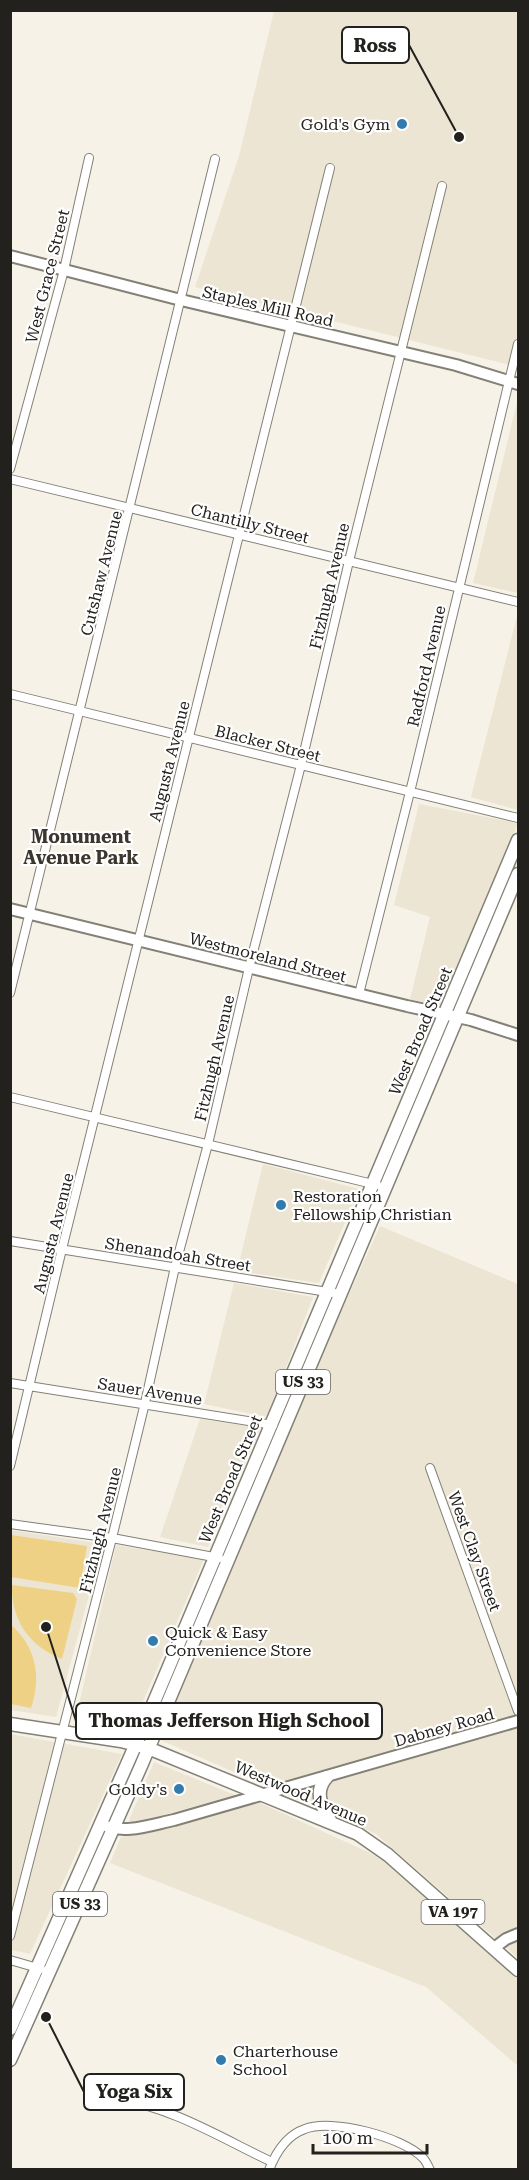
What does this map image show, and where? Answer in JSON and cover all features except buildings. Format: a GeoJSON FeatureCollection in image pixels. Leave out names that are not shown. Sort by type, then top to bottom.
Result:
{"type":"FeatureCollection","features":[{"type":"Feature","properties":{"kind":"main road","name":"West Broad Street"},"geometry":{"type":"LineString","coordinates":[[10,2060],[44,1970],[142,1746],[228,1559],[340,1294],[444,1015],[519,840]]}},
{"type":"Feature","properties":{"kind":"main road","name":"West Broad Street"},"geometry":{"type":"LineString","coordinates":[[142,1746],[215,1557],[327,1292],[458,1017],[519,874]]}},
{"type":"Feature","properties":{"kind":"main road","name":"VA 197"},"geometry":{"type":"LineString","coordinates":[[10,1724],[142,1746]]}},
{"type":"Feature","properties":{"kind":"main road","name":"Westwood Avenue"},"geometry":{"type":"LineString","coordinates":[[142,1746],[358,1834],[381,1849],[519,1970]]}},
{"type":"Feature","properties":{"kind":"main road"},"geometry":{"type":"LineString","coordinates":[[327,1777],[321,1783],[319,1796],[332,1822]]}},
{"type":"Feature","properties":{"kind":"main road","name":"West Broad Street"},"geometry":{"type":"LineString","coordinates":[[10,2029],[44,1970]]}},
{"type":"Feature","properties":{"kind":"street","name":"West Grace Street"},"geometry":{"type":"LineString","coordinates":[[10,470],[64,270],[89,158]]}},
{"type":"Feature","properties":{"kind":"street","name":"Cutshaw Avenue"},"geometry":{"type":"LineString","coordinates":[[10,993],[215,159]]}},
{"type":"Feature","properties":{"kind":"street","name":"Augusta Avenue"},"geometry":{"type":"LineString","coordinates":[[10,1466],[330,168]]}},
{"type":"Feature","properties":{"kind":"street","name":"Fitzhugh Avenue"},"geometry":{"type":"LineString","coordinates":[[10,1936],[146,1403],[175,1267],[208,1144],[249,968],[301,765],[442,186]]}},
{"type":"Feature","properties":{"kind":"street","name":"Staples Mill Road"},"geometry":{"type":"LineString","coordinates":[[10,256],[456,366],[514,383]]}},
{"type":"Feature","properties":{"kind":"street","name":"Radford Avenue"},"geometry":{"type":"LineString","coordinates":[[359,994],[459,588],[514,383],[519,344]]}},
{"type":"Feature","properties":{"kind":"street","name":"Chantilly Street"},"geometry":{"type":"LineString","coordinates":[[10,479],[519,602]]}},
{"type":"Feature","properties":{"kind":"street","name":"Blacker Street"},"geometry":{"type":"LineString","coordinates":[[10,694],[519,818]]}},
{"type":"Feature","properties":{"kind":"street","name":"Westmoreland Street"},"geometry":{"type":"LineString","coordinates":[[10,909],[458,1017],[519,1035]]}},
{"type":"Feature","properties":{"kind":"street"},"geometry":{"type":"LineString","coordinates":[[10,1097],[379,1185]]}},
{"type":"Feature","properties":{"kind":"street","name":"Shenandoah Street"},"geometry":{"type":"LineString","coordinates":[[10,1241],[340,1294]]}},
{"type":"Feature","properties":{"kind":"street","name":"Sauer Avenue"},"geometry":{"type":"LineString","coordinates":[[10,1383],[146,1403],[284,1427]]}},
{"type":"Feature","properties":{"kind":"street","name":"West Clay Street"},"geometry":{"type":"LineString","coordinates":[[430,1468],[519,1711]]}},
{"type":"Feature","properties":{"kind":"street"},"geometry":{"type":"LineString","coordinates":[[10,1524],[112,1538],[228,1559]]}},
{"type":"Feature","properties":{"kind":"street","name":"Dabney Road"},"geometry":{"type":"LineString","coordinates":[[107,1827],[139,1827],[174,1820],[519,1721]]}},
{"type":"Feature","properties":{"kind":"street"},"geometry":{"type":"LineString","coordinates":[[494,1948],[506,1939],[519,1934]]}},
{"type":"Feature","properties":{"kind":"street"},"geometry":{"type":"LineString","coordinates":[[10,1960],[44,1970]]}},
{"type":"Feature","properties":{"kind":"street"},"geometry":{"type":"LineString","coordinates":[[119,2100],[141,2103],[171,2114],[271,2166],[281,2147],[292,2135],[306,2128],[323,2126],[371,2133],[404,2145],[422,2157],[430,2169]]}},
{"type":"Feature","properties":{"kind":"shaded area"},"geometry":{"type":"Polygon","coordinates":[[[274,11],[518,11],[518,367],[195,287],[239,156],[274,11]]]}},
{"type":"Feature","properties":{"kind":"shaded area"},"geometry":{"type":"Polygon","coordinates":[[[518,398],[518,593],[473,583],[518,398]]]}},
{"type":"Feature","properties":{"kind":"shaded area"},"geometry":{"type":"Polygon","coordinates":[[[518,612],[518,810],[471,797],[518,612]]]}},
{"type":"Feature","properties":{"kind":"shaded area"},"geometry":{"type":"Polygon","coordinates":[[[419,804],[518,823],[442,1009],[410,999],[430,917],[394,905],[419,804]]]}},
{"type":"Feature","properties":{"kind":"shaded area"},"geometry":{"type":"Polygon","coordinates":[[[263,1164],[359,1189],[319,1283],[237,1271],[263,1164]]]}},
{"type":"Feature","properties":{"kind":"shaded area"},"geometry":{"type":"Polygon","coordinates":[[[380,1226],[518,1284],[518,1958],[376,1834],[149,1735],[380,1226]]]}},
{"type":"Feature","properties":{"kind":"shaded area"},"geometry":{"type":"Polygon","coordinates":[[[234,1283],[313,1297],[267,1417],[204,1404],[234,1283]]]}},
{"type":"Feature","properties":{"kind":"shaded area"},"geometry":{"type":"Polygon","coordinates":[[[200,1419],[261,1428],[208,1547],[160,1537],[200,1419]]]}},
{"type":"Feature","properties":{"kind":"shaded area"},"geometry":{"type":"Polygon","coordinates":[[[10,1530],[103,1544],[56,1717],[11,1710],[10,1530]]]}},
{"type":"Feature","properties":{"kind":"shaded area"},"geometry":{"type":"Polygon","coordinates":[[[11,1535],[87,1546],[80,1588],[11,1577],[11,1535]]]}},
{"type":"Feature","properties":{"kind":"shaded area"},"geometry":{"type":"Polygon","coordinates":[[[116,1545],[204,1559],[132,1727],[75,1721],[116,1545]]]}},
{"type":"Feature","properties":{"kind":"shaded area"},"geometry":{"type":"Polygon","coordinates":[[[12,1585],[73,1593],[77,1599],[62,1659],[40,1647],[24,1630],[15,1610],[12,1585]]]}},
{"type":"Feature","properties":{"kind":"shaded area"},"geometry":{"type":"Polygon","coordinates":[[[10,1624],[26,1642],[34,1663],[36,1685],[31,1708],[11,1704],[10,1624]]]}},
{"type":"Feature","properties":{"kind":"shaded area"},"geometry":{"type":"Polygon","coordinates":[[[10,1734],[122,1754],[30,1954],[11,1950],[10,1734]]]}},
{"type":"Feature","properties":{"kind":"shaded area"},"geometry":{"type":"Polygon","coordinates":[[[154,1762],[235,1795],[134,1823],[129,1820],[154,1762]]]}},
{"type":"Feature","properties":{"kind":"shaded area"},"geometry":{"type":"Polygon","coordinates":[[[260,1803],[368,1852],[388,1864],[518,1980],[518,2066],[426,1987],[110,1863],[121,1837],[260,1803]]]}},
{"type":"Feature","properties":{"kind":"place","name":"Gold's Gym"},"geometry":{"type":"Point","coordinates":[402,124]}},
{"type":"Feature","properties":{"kind":"place","name":"Ross"},"geometry":{"type":"Point","coordinates":[459,137]}},
{"type":"Feature","properties":{"kind":"place","name":"Restoration Fellowship Christian"},"geometry":{"type":"Point","coordinates":[281,1205]}},
{"type":"Feature","properties":{"kind":"place","name":"Thomas Jefferson High School"},"geometry":{"type":"Point","coordinates":[46,1627]}},
{"type":"Feature","properties":{"kind":"place","name":"Quick & Easy Convenience Store"},"geometry":{"type":"Point","coordinates":[153,1641]}},
{"type":"Feature","properties":{"kind":"place","name":"Goldy's"},"geometry":{"type":"Point","coordinates":[179,1789]}},
{"type":"Feature","properties":{"kind":"place","name":"Yoga Six"},"geometry":{"type":"Point","coordinates":[46,2017]}},
{"type":"Feature","properties":{"kind":"place","name":"Charterhouse School"},"geometry":{"type":"Point","coordinates":[221,2060]}},
{"type":"Feature","properties":{"kind":"district","name":"Monument Avenue Park"},"geometry":{"type":"Point","coordinates":[81,847]}}]}
